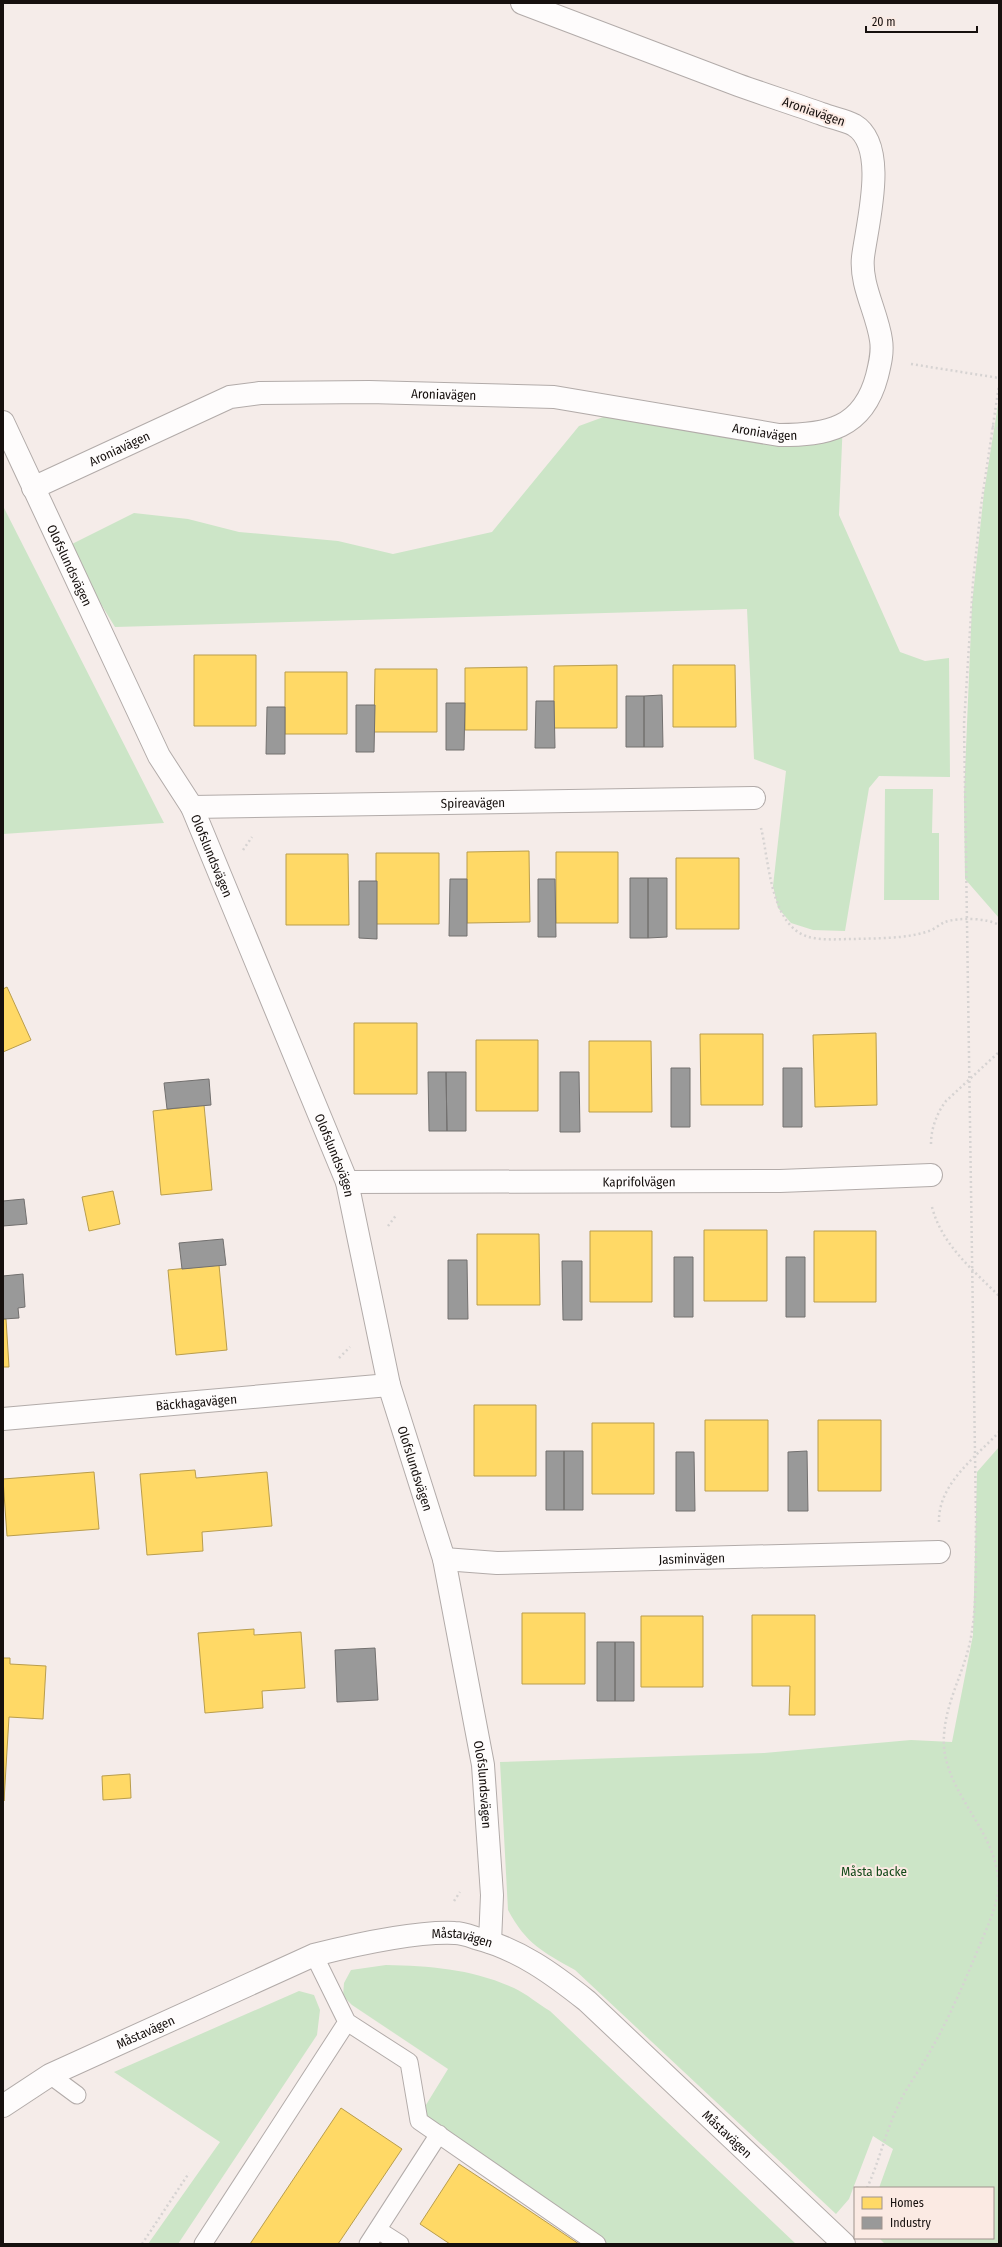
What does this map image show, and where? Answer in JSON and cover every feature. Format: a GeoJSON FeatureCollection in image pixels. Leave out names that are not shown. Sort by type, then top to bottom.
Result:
{"type":"FeatureCollection","features":[{"type":"Feature","properties":{"kind":"street","name":"Aroniavägen"},"geometry":{"type":"LineString","coordinates":[[33,488],[230,397],[260,392],[369,392],[554,397],[779,434],[809,435],[834,430],[856,416],[873,390],[881,360],[881,340],[863,276],[863,259],[873,195],[874,166],[870,150],[855,126],[522,3]]}},
{"type":"Feature","properties":{"kind":"street","name":"Olofslundsvägen"},"geometry":{"type":"LineString","coordinates":[[3,422],[159,756],[192,806],[347,1182],[389,1385],[444,1559],[483,1766],[492,1896],[490,1942]]}},
{"type":"Feature","properties":{"kind":"street","name":"Spireavägen"},"geometry":{"type":"LineString","coordinates":[[192,806],[754,798]]}},
{"type":"Feature","properties":{"kind":"street","name":"Kaprifolvägen"},"geometry":{"type":"LineString","coordinates":[[347,1182],[780,1181],[931,1175]]}},
{"type":"Feature","properties":{"kind":"street","name":"Bäckhagavägen"},"geometry":{"type":"LineString","coordinates":[[3,1419],[389,1385]]}},
{"type":"Feature","properties":{"kind":"street","name":"Jasminvägen"},"geometry":{"type":"LineString","coordinates":[[444,1559],[498,1563],[939,1552]]}},
{"type":"Feature","properties":{"kind":"street","name":"Måstavägen"},"geometry":{"type":"LineString","coordinates":[[3,2106],[50,2075],[314,1955],[351,1946],[422,1935],[456,1933],[490,1942],[528,1959],[554,1975],[587,2001],[836,2241]]}},
{"type":"Feature","properties":{"kind":"lane"},"geometry":{"type":"LineString","coordinates":[[314,1955],[347,2022],[409,2062],[419,2121],[597,2244]]}},
{"type":"Feature","properties":{"kind":"lane"},"geometry":{"type":"LineString","coordinates":[[203,2244],[347,2022]]}},
{"type":"Feature","properties":{"kind":"lane"},"geometry":{"type":"LineString","coordinates":[[50,2075],[76,2095]]}},
{"type":"Feature","properties":{"kind":"lane"},"geometry":{"type":"LineString","coordinates":[[368,2244],[439,2134]]}},
{"type":"Feature","properties":{"kind":"lane"},"geometry":{"type":"LineString","coordinates":[[378,2230],[400,2244]]}},
{"type":"Feature","properties":{"kind":"path"},"geometry":{"type":"LineString","coordinates":[[881,360],[944,368],[999,378]]}},
{"type":"Feature","properties":{"kind":"path"},"geometry":{"type":"LineString","coordinates":[[867,2187],[880,2159],[896,2108],[954,2006],[989,1924],[998,1893],[999,1879],[992,1850],[951,1773],[945,1754],[943,1736],[948,1709],[969,1644],[973,1624],[976,1521],[964,724],[967,656],[981,506],[999,385]]}},
{"type":"Feature","properties":{"kind":"path"},"geometry":{"type":"LineString","coordinates":[[992,426],[999,429]]}},
{"type":"Feature","properties":{"kind":"path"},"geometry":{"type":"LineString","coordinates":[[754,798],[766,849],[773,890],[783,917],[798,932],[807,936],[833,940],[892,938],[930,931],[954,920],[992,922],[999,925]]}},
{"type":"Feature","properties":{"kind":"path"},"geometry":{"type":"LineString","coordinates":[[939,1552],[939,1510],[943,1496],[951,1483],[999,1432]]}},
{"type":"Feature","properties":{"kind":"path"},"geometry":{"type":"LineString","coordinates":[[142,2244],[189,2173]]}},
{"type":"Feature","properties":{"kind":"green space"},"geometry":{"type":"Polygon","coordinates":[[[999,398],[999,918],[965,879],[964,796],[972,604],[984,492],[999,398]]]}},
{"type":"Feature","properties":{"kind":"green space"},"geometry":{"type":"Polygon","coordinates":[[[628,408],[754,428],[843,420],[839,515],[900,652],[925,661],[949,658],[950,777],[879,776],[869,788],[845,931],[813,930],[791,923],[778,908],[773,886],[786,771],[754,759],[747,609],[115,627],[66,547],[134,513],[188,519],[239,532],[338,541],[393,554],[492,532],[579,426],[628,408]]]}},
{"type":"Feature","properties":{"kind":"green space"},"geometry":{"type":"Polygon","coordinates":[[[3,506],[164,823],[3,834],[3,506]]]}},
{"type":"Feature","properties":{"kind":"green space"},"geometry":{"type":"Polygon","coordinates":[[[885,789],[933,789],[932,833],[939,833],[939,900],[884,900],[885,789]]]}},
{"type":"Feature","properties":{"kind":"green space","name":"Måsta backe"},"geometry":{"type":"Polygon","coordinates":[[[999,1447],[999,2244],[885,2244],[880,2239],[994,2239],[994,2187],[879,2187],[893,2149],[873,2136],[849,2199],[836,2214],[575,1970],[536,1946],[515,1922],[508,1910],[500,1762],[764,1753],[911,1740],[952,1742],[973,1635],[977,1472],[999,1447]]]}},
{"type":"Feature","properties":{"kind":"green space"},"geometry":{"type":"Polygon","coordinates":[[[386,1965],[419,1966],[467,1973],[514,1988],[528,1996],[550,2011],[796,2244],[603,2244],[421,2113],[448,2069],[352,2005],[343,1996],[344,1983],[351,1970],[386,1965]]]}},
{"type":"Feature","properties":{"kind":"green space"},"geometry":{"type":"Polygon","coordinates":[[[299,1991],[314,1995],[320,2010],[317,2035],[178,2244],[148,2244],[220,2142],[114,2072],[299,1991]]]}},
{"type":"Feature","properties":{"kind":"building: Homes"},"geometry":{"type":"Polygon","coordinates":[[[194,655],[256,655],[256,726],[194,726],[194,655]]]}},
{"type":"Feature","properties":{"kind":"building: Homes"},"geometry":{"type":"Polygon","coordinates":[[[617,665],[617,728],[554,728],[554,666],[617,665]]]}},
{"type":"Feature","properties":{"kind":"building: Homes"},"geometry":{"type":"Polygon","coordinates":[[[673,665],[735,665],[736,727],[673,727],[673,665]]]}},
{"type":"Feature","properties":{"kind":"building: Homes"},"geometry":{"type":"Polygon","coordinates":[[[527,667],[527,730],[465,730],[465,668],[527,667]]]}},
{"type":"Feature","properties":{"kind":"building: Homes"},"geometry":{"type":"Polygon","coordinates":[[[375,669],[437,669],[437,732],[374,732],[375,669]]]}},
{"type":"Feature","properties":{"kind":"building: Homes"},"geometry":{"type":"Polygon","coordinates":[[[285,672],[347,672],[347,734],[285,734],[285,672]]]}},
{"type":"Feature","properties":{"kind":"building: Homes"},"geometry":{"type":"Polygon","coordinates":[[[529,851],[530,922],[467,923],[467,852],[529,851]]]}},
{"type":"Feature","properties":{"kind":"building: Homes"},"geometry":{"type":"Polygon","coordinates":[[[556,852],[618,852],[618,923],[556,923],[556,852]]]}},
{"type":"Feature","properties":{"kind":"building: Homes"},"geometry":{"type":"Polygon","coordinates":[[[376,853],[439,853],[439,924],[376,924],[376,853]]]}},
{"type":"Feature","properties":{"kind":"building: Homes"},"geometry":{"type":"Polygon","coordinates":[[[286,854],[348,854],[349,925],[286,925],[286,854]]]}},
{"type":"Feature","properties":{"kind":"building: Homes"},"geometry":{"type":"Polygon","coordinates":[[[676,858],[739,858],[739,929],[676,929],[676,858]]]}},
{"type":"Feature","properties":{"kind":"building: Homes"},"geometry":{"type":"Polygon","coordinates":[[[7,987],[31,1040],[3,1052],[3,989],[7,987]]]}},
{"type":"Feature","properties":{"kind":"building: Homes"},"geometry":{"type":"Polygon","coordinates":[[[354,1023],[417,1023],[417,1094],[354,1094],[354,1023]]]}},
{"type":"Feature","properties":{"kind":"building: Homes"},"geometry":{"type":"Polygon","coordinates":[[[876,1033],[877,1105],[815,1107],[813,1035],[876,1033]]]}},
{"type":"Feature","properties":{"kind":"building: Homes"},"geometry":{"type":"Polygon","coordinates":[[[700,1034],[763,1034],[763,1105],[701,1105],[700,1034]]]}},
{"type":"Feature","properties":{"kind":"building: Homes"},"geometry":{"type":"Polygon","coordinates":[[[476,1040],[538,1040],[538,1111],[476,1111],[476,1040]]]}},
{"type":"Feature","properties":{"kind":"building: Homes"},"geometry":{"type":"Polygon","coordinates":[[[589,1041],[651,1041],[652,1112],[589,1112],[589,1041]]]}},
{"type":"Feature","properties":{"kind":"building: Homes"},"geometry":{"type":"Polygon","coordinates":[[[204,1105],[212,1190],[161,1195],[153,1111],[204,1105]]]}},
{"type":"Feature","properties":{"kind":"building: Homes"},"geometry":{"type":"Polygon","coordinates":[[[113,1191],[120,1224],[89,1231],[82,1197],[113,1191]]]}},
{"type":"Feature","properties":{"kind":"building: Homes"},"geometry":{"type":"Polygon","coordinates":[[[704,1230],[767,1230],[767,1301],[704,1301],[704,1230]]]}},
{"type":"Feature","properties":{"kind":"building: Homes"},"geometry":{"type":"Polygon","coordinates":[[[590,1231],[652,1231],[652,1302],[590,1302],[590,1231]]]}},
{"type":"Feature","properties":{"kind":"building: Homes"},"geometry":{"type":"Polygon","coordinates":[[[814,1231],[876,1231],[876,1302],[814,1302],[814,1231]]]}},
{"type":"Feature","properties":{"kind":"building: Homes"},"geometry":{"type":"Polygon","coordinates":[[[477,1234],[539,1234],[540,1305],[477,1305],[477,1234]]]}},
{"type":"Feature","properties":{"kind":"building: Homes"},"geometry":{"type":"Polygon","coordinates":[[[219,1265],[227,1350],[176,1355],[168,1270],[219,1265]]]}},
{"type":"Feature","properties":{"kind":"building: Homes"},"geometry":{"type":"Polygon","coordinates":[[[3,1319],[6,1319],[9,1367],[3,1367],[3,1319]]]}},
{"type":"Feature","properties":{"kind":"building: Homes"},"geometry":{"type":"Polygon","coordinates":[[[474,1405],[536,1405],[536,1476],[474,1476],[474,1405]]]}},
{"type":"Feature","properties":{"kind":"building: Homes"},"geometry":{"type":"Polygon","coordinates":[[[705,1420],[768,1420],[768,1491],[705,1491],[705,1420]]]}},
{"type":"Feature","properties":{"kind":"building: Homes"},"geometry":{"type":"Polygon","coordinates":[[[818,1420],[881,1420],[881,1491],[818,1491],[818,1420]]]}},
{"type":"Feature","properties":{"kind":"building: Homes"},"geometry":{"type":"Polygon","coordinates":[[[592,1423],[654,1423],[654,1494],[592,1494],[592,1423]]]}},
{"type":"Feature","properties":{"kind":"building: Homes"},"geometry":{"type":"Polygon","coordinates":[[[195,1470],[196,1478],[267,1472],[272,1526],[202,1532],[203,1551],[147,1555],[140,1474],[195,1470]]]}},
{"type":"Feature","properties":{"kind":"building: Homes"},"geometry":{"type":"Polygon","coordinates":[[[94,1472],[99,1529],[7,1536],[3,1479],[94,1472]]]}},
{"type":"Feature","properties":{"kind":"building: Homes"},"geometry":{"type":"Polygon","coordinates":[[[522,1613],[585,1613],[585,1684],[522,1684],[522,1613]]]}},
{"type":"Feature","properties":{"kind":"building: Homes"},"geometry":{"type":"Polygon","coordinates":[[[752,1615],[815,1615],[815,1715],[789,1715],[790,1686],[752,1686],[752,1615]]]}},
{"type":"Feature","properties":{"kind":"building: Homes"},"geometry":{"type":"Polygon","coordinates":[[[641,1616],[703,1616],[703,1687],[641,1687],[641,1616]]]}},
{"type":"Feature","properties":{"kind":"building: Homes"},"geometry":{"type":"Polygon","coordinates":[[[254,1629],[254,1635],[301,1632],[305,1688],[262,1691],[263,1708],[205,1713],[198,1633],[254,1629]]]}},
{"type":"Feature","properties":{"kind":"building: Homes"},"geometry":{"type":"Polygon","coordinates":[[[3,1658],[10,1658],[10,1664],[46,1666],[43,1719],[9,1717],[4,1801],[3,1658]]]}},
{"type":"Feature","properties":{"kind":"building: Homes"},"geometry":{"type":"Polygon","coordinates":[[[130,1774],[131,1798],[103,1800],[102,1776],[130,1774]]]}},
{"type":"Feature","properties":{"kind":"building: Homes"},"geometry":{"type":"Polygon","coordinates":[[[341,2108],[402,2149],[338,2244],[250,2244],[341,2108]]]}},
{"type":"Feature","properties":{"kind":"building: Homes"},"geometry":{"type":"Polygon","coordinates":[[[459,2164],[579,2244],[450,2244],[420,2224],[459,2164]]]}},
{"type":"Feature","properties":{"kind":"building: Industry"},"geometry":{"type":"Polygon","coordinates":[[[662,695],[663,747],[644,747],[644,696],[662,695]]]}},
{"type":"Feature","properties":{"kind":"building: Industry"},"geometry":{"type":"Polygon","coordinates":[[[626,696],[644,696],[644,747],[626,747],[626,696]]]}},
{"type":"Feature","properties":{"kind":"building: Industry"},"geometry":{"type":"Polygon","coordinates":[[[536,701],[554,701],[555,748],[535,748],[536,701]]]}},
{"type":"Feature","properties":{"kind":"building: Industry"},"geometry":{"type":"Polygon","coordinates":[[[446,703],[465,703],[464,750],[446,750],[446,703]]]}},
{"type":"Feature","properties":{"kind":"building: Industry"},"geometry":{"type":"Polygon","coordinates":[[[356,705],[375,705],[374,752],[356,752],[356,705]]]}},
{"type":"Feature","properties":{"kind":"building: Industry"},"geometry":{"type":"Polygon","coordinates":[[[267,707],[285,707],[285,754],[266,754],[267,707]]]}},
{"type":"Feature","properties":{"kind":"building: Industry"},"geometry":{"type":"Polygon","coordinates":[[[630,878],[648,878],[648,938],[630,938],[630,878]]]}},
{"type":"Feature","properties":{"kind":"building: Industry"},"geometry":{"type":"Polygon","coordinates":[[[648,878],[667,878],[667,937],[648,938],[648,878]]]}},
{"type":"Feature","properties":{"kind":"building: Industry"},"geometry":{"type":"Polygon","coordinates":[[[450,879],[467,879],[467,936],[449,936],[450,879]]]}},
{"type":"Feature","properties":{"kind":"building: Industry"},"geometry":{"type":"Polygon","coordinates":[[[538,879],[555,879],[556,937],[538,937],[538,879]]]}},
{"type":"Feature","properties":{"kind":"building: Industry"},"geometry":{"type":"Polygon","coordinates":[[[359,881],[377,881],[377,939],[359,938],[359,881]]]}},
{"type":"Feature","properties":{"kind":"building: Industry"},"geometry":{"type":"Polygon","coordinates":[[[671,1068],[690,1068],[690,1127],[671,1127],[671,1068]]]}},
{"type":"Feature","properties":{"kind":"building: Industry"},"geometry":{"type":"Polygon","coordinates":[[[783,1068],[802,1068],[802,1127],[783,1127],[783,1068]]]}},
{"type":"Feature","properties":{"kind":"building: Industry"},"geometry":{"type":"Polygon","coordinates":[[[428,1072],[446,1072],[447,1131],[429,1131],[428,1072]]]}},
{"type":"Feature","properties":{"kind":"building: Industry"},"geometry":{"type":"Polygon","coordinates":[[[446,1072],[466,1072],[466,1131],[447,1131],[446,1072]]]}},
{"type":"Feature","properties":{"kind":"building: Industry"},"geometry":{"type":"Polygon","coordinates":[[[560,1072],[579,1072],[580,1132],[560,1132],[560,1072]]]}},
{"type":"Feature","properties":{"kind":"building: Industry"},"geometry":{"type":"Polygon","coordinates":[[[209,1079],[211,1105],[167,1109],[164,1083],[209,1079]]]}},
{"type":"Feature","properties":{"kind":"building: Industry"},"geometry":{"type":"Polygon","coordinates":[[[24,1199],[27,1224],[3,1226],[3,1201],[24,1199]]]}},
{"type":"Feature","properties":{"kind":"building: Industry"},"geometry":{"type":"Polygon","coordinates":[[[223,1239],[226,1265],[182,1269],[179,1243],[223,1239]]]}},
{"type":"Feature","properties":{"kind":"building: Industry"},"geometry":{"type":"Polygon","coordinates":[[[674,1257],[693,1257],[693,1317],[674,1317],[674,1257]]]}},
{"type":"Feature","properties":{"kind":"building: Industry"},"geometry":{"type":"Polygon","coordinates":[[[786,1257],[805,1257],[805,1317],[786,1317],[786,1257]]]}},
{"type":"Feature","properties":{"kind":"building: Industry"},"geometry":{"type":"Polygon","coordinates":[[[448,1260],[467,1260],[468,1319],[448,1319],[448,1260]]]}},
{"type":"Feature","properties":{"kind":"building: Industry"},"geometry":{"type":"Polygon","coordinates":[[[562,1261],[582,1261],[582,1320],[563,1320],[562,1261]]]}},
{"type":"Feature","properties":{"kind":"building: Industry"},"geometry":{"type":"Polygon","coordinates":[[[23,1274],[25,1307],[18,1308],[19,1318],[3,1319],[3,1276],[23,1274]]]}},
{"type":"Feature","properties":{"kind":"building: Industry"},"geometry":{"type":"Polygon","coordinates":[[[546,1451],[564,1451],[564,1510],[546,1510],[546,1451]]]}},
{"type":"Feature","properties":{"kind":"building: Industry"},"geometry":{"type":"Polygon","coordinates":[[[564,1451],[583,1451],[583,1510],[564,1510],[564,1451]]]}},
{"type":"Feature","properties":{"kind":"building: Industry"},"geometry":{"type":"Polygon","coordinates":[[[807,1451],[808,1511],[788,1511],[788,1452],[807,1451]]]}},
{"type":"Feature","properties":{"kind":"building: Industry"},"geometry":{"type":"Polygon","coordinates":[[[676,1452],[694,1452],[695,1511],[676,1511],[676,1452]]]}},
{"type":"Feature","properties":{"kind":"building: Industry"},"geometry":{"type":"Polygon","coordinates":[[[597,1642],[615,1642],[615,1701],[597,1701],[597,1642]]]}},
{"type":"Feature","properties":{"kind":"building: Industry"},"geometry":{"type":"Polygon","coordinates":[[[615,1642],[634,1642],[634,1701],[615,1701],[615,1642]]]}},
{"type":"Feature","properties":{"kind":"building: Industry"},"geometry":{"type":"Polygon","coordinates":[[[375,1648],[378,1700],[337,1702],[335,1650],[375,1648]]]}}]}
